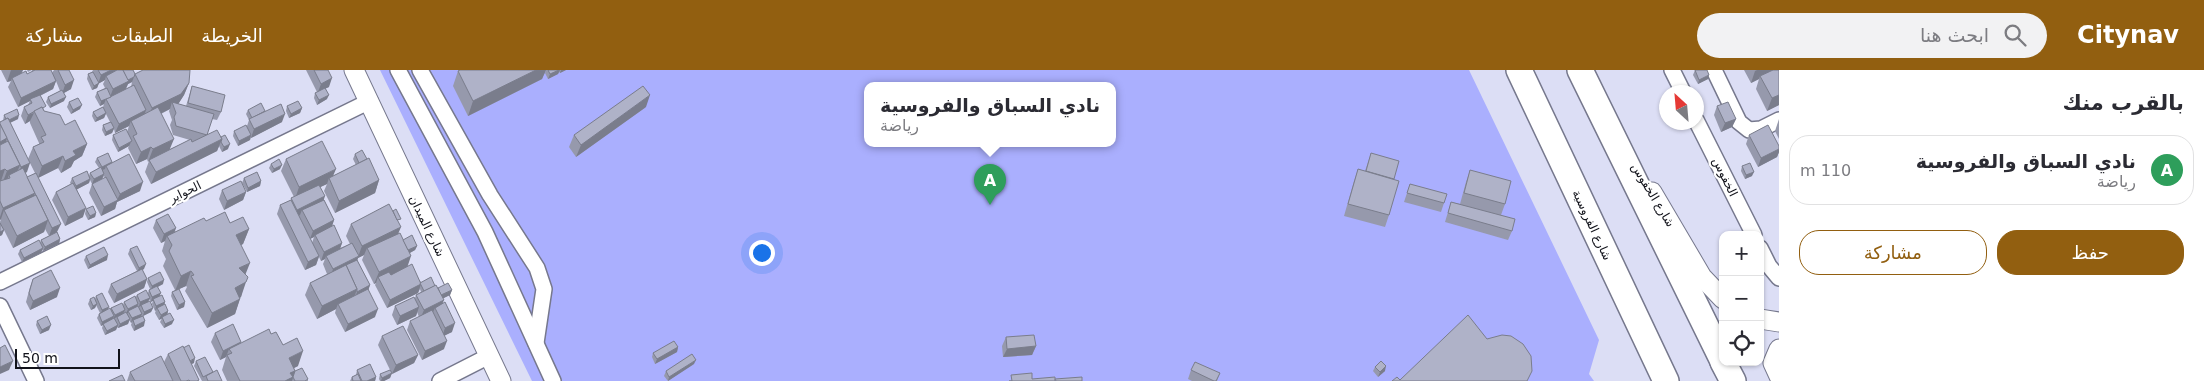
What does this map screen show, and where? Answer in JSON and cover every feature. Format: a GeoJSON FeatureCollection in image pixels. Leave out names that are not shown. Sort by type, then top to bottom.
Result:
{"type":"FeatureCollection","features":[{"type":"Feature","properties":{"kind":"highway","name":"شارع الفروسية"},"geometry":{"type":"LineString","coordinates":[[1519,70],[1666,381]]}},
{"type":"Feature","properties":{"kind":"highway"},"geometry":{"type":"LineString","coordinates":[[1585,79],[1719,354]]}},
{"type":"Feature","properties":{"kind":"highway"},"geometry":{"type":"LineString","coordinates":[[1622,288],[1660,341],[1683,381]]}},
{"type":"Feature","properties":{"kind":"highway"},"geometry":{"type":"LineString","coordinates":[[1725,366],[1733,381]]}},
{"type":"Feature","properties":{"kind":"street","name":"شارع الميدان"},"geometry":{"type":"LineString","coordinates":[[354,70],[501,381]]}},
{"type":"Feature","properties":{"kind":"street"},"geometry":{"type":"LineString","coordinates":[[398,70],[485,232],[553,381]]}},
{"type":"Feature","properties":{"kind":"street"},"geometry":{"type":"LineString","coordinates":[[420,70],[499,209],[537,268],[544,289],[536,344]]}},
{"type":"Feature","properties":{"kind":"street"},"geometry":{"type":"LineString","coordinates":[[1714,70],[1739,122],[1749,130],[1761,129],[1779,120]]}},
{"type":"Feature","properties":{"kind":"street"},"geometry":{"type":"LineString","coordinates":[[1677,72],[1681,85]]}},
{"type":"Feature","properties":{"kind":"street","name":"شارع الخفوس"},"geometry":{"type":"LineString","coordinates":[[1585,79],[1702,277],[1719,295]]}},
{"type":"Feature","properties":{"kind":"street","name":"الحواير"},"geometry":{"type":"LineString","coordinates":[[0,282],[370,102]]}},
{"type":"Feature","properties":{"kind":"street","name":"الخفوس"},"geometry":{"type":"LineString","coordinates":[[1701,130],[1752,231]]}},
{"type":"Feature","properties":{"kind":"street"},"geometry":{"type":"LineString","coordinates":[[1764,256],[1769,266],[1779,278]]}},
{"type":"Feature","properties":{"kind":"street"},"geometry":{"type":"LineString","coordinates":[[0,306],[36,381]]}},
{"type":"Feature","properties":{"kind":"street"},"geometry":{"type":"LineString","coordinates":[[1764,319],[1779,322]]}},
{"type":"Feature","properties":{"kind":"street"},"geometry":{"type":"LineString","coordinates":[[1779,349],[1773,363],[1779,376]]}},
{"type":"Feature","properties":{"kind":"street"},"geometry":{"type":"LineString","coordinates":[[440,381],[490,356]]}},
{"type":"Feature","properties":{"kind":"shaded area"},"geometry":{"type":"Polygon","coordinates":[[[380,70],[1469,70],[1599,340],[1589,374],[1594,381],[532,381],[380,70]]]}},
{"type":"Feature","properties":{"kind":"building"},"geometry":{"type":"Polygon","coordinates":[[[35,70],[51,70],[56,81],[21,98],[12,78],[26,71],[27,74],[35,70]]]}},
{"type":"Feature","properties":{"kind":"building"},"geometry":{"type":"Polygon","coordinates":[[[58,70],[69,70],[74,80],[65,85],[58,70]]]}},
{"type":"Feature","properties":{"kind":"building"},"geometry":{"type":"Polygon","coordinates":[[[98,70],[111,70],[101,75],[98,70]]]}},
{"type":"Feature","properties":{"kind":"building"},"geometry":{"type":"Polygon","coordinates":[[[117,70],[123,70],[129,81],[113,89],[106,76],[117,70]]]}},
{"type":"Feature","properties":{"kind":"building"},"geometry":{"type":"Polygon","coordinates":[[[123,70],[133,70],[134,77],[128,80],[123,70]]]}},
{"type":"Feature","properties":{"kind":"building"},"geometry":{"type":"Polygon","coordinates":[[[143,70],[190,70],[189,83],[181,94],[152,108],[135,74],[143,70]]]}},
{"type":"Feature","properties":{"kind":"building"},"geometry":{"type":"Polygon","coordinates":[[[314,70],[328,70],[332,78],[321,84],[314,70]]]}},
{"type":"Feature","properties":{"kind":"building"},"geometry":{"type":"Polygon","coordinates":[[[536,70],[473,101],[458,71],[536,70]]]}},
{"type":"Feature","properties":{"kind":"building"},"geometry":{"type":"Polygon","coordinates":[[[548,70],[559,70],[550,74],[548,70]]]}},
{"type":"Feature","properties":{"kind":"building"},"geometry":{"type":"Polygon","coordinates":[[[1695,70],[1707,70],[1709,75],[1699,80],[1695,70]]]}},
{"type":"Feature","properties":{"kind":"building"},"geometry":{"type":"Polygon","coordinates":[[[1773,70],[1779,70],[1779,95],[1772,98],[1760,76],[1773,70]]]}},
{"type":"Feature","properties":{"kind":"building"},"geometry":{"type":"Polygon","coordinates":[[[93,72],[99,83],[94,86],[88,74],[93,72]]]}},
{"type":"Feature","properties":{"kind":"building"},"geometry":{"type":"Polygon","coordinates":[[[134,85],[146,110],[119,124],[106,99],[134,85]]]}},
{"type":"Feature","properties":{"kind":"building"},"geometry":{"type":"Polygon","coordinates":[[[192,86],[225,95],[221,112],[188,103],[192,86]]]}},
{"type":"Feature","properties":{"kind":"building"},"geometry":{"type":"Polygon","coordinates":[[[643,86],[650,95],[581,145],[574,135],[643,86]]]}},
{"type":"Feature","properties":{"kind":"building"},"geometry":{"type":"Polygon","coordinates":[[[107,88],[111,97],[101,101],[97,92],[107,88]]]}},
{"type":"Feature","properties":{"kind":"building"},"geometry":{"type":"Polygon","coordinates":[[[325,88],[329,95],[319,100],[315,93],[325,88]]]}},
{"type":"Feature","properties":{"kind":"building"},"geometry":{"type":"Polygon","coordinates":[[[62,90],[66,97],[51,104],[48,97],[62,90]]]}},
{"type":"Feature","properties":{"kind":"building"},"geometry":{"type":"Polygon","coordinates":[[[40,95],[46,106],[28,115],[24,107],[32,103],[30,99],[40,95]]]}},
{"type":"Feature","properties":{"kind":"building"},"geometry":{"type":"Polygon","coordinates":[[[78,98],[82,105],[73,110],[69,102],[78,98]]]}},
{"type":"Feature","properties":{"kind":"building"},"geometry":{"type":"Polygon","coordinates":[[[298,101],[302,108],[291,114],[287,106],[298,101]]]}},
{"type":"Feature","properties":{"kind":"building"},"geometry":{"type":"Polygon","coordinates":[[[172,102],[214,114],[207,135],[176,126],[174,117],[176,113],[172,102]]]}},
{"type":"Feature","properties":{"kind":"building"},"geometry":{"type":"Polygon","coordinates":[[[1728,102],[1736,119],[1725,123],[1717,106],[1728,102]]]}},
{"type":"Feature","properties":{"kind":"building"},"geometry":{"type":"Polygon","coordinates":[[[261,103],[265,111],[252,118],[248,110],[261,103]]]}},
{"type":"Feature","properties":{"kind":"building"},"geometry":{"type":"Polygon","coordinates":[[[281,104],[285,114],[254,129],[249,119],[281,104]]]}},
{"type":"Feature","properties":{"kind":"building"},"geometry":{"type":"Polygon","coordinates":[[[42,107],[44,111],[60,115],[65,125],[75,120],[87,144],[73,151],[76,155],[65,161],[63,156],[42,166],[33,147],[44,142],[41,137],[46,135],[34,111],[42,107]]]}},
{"type":"Feature","properties":{"kind":"building"},"geometry":{"type":"Polygon","coordinates":[[[103,107],[106,113],[97,118],[93,112],[103,107]]]}},
{"type":"Feature","properties":{"kind":"building"},"geometry":{"type":"Polygon","coordinates":[[[158,107],[174,139],[153,149],[151,147],[141,152],[133,136],[137,134],[131,121],[158,107]]]}},
{"type":"Feature","properties":{"kind":"building"},"geometry":{"type":"Polygon","coordinates":[[[17,109],[19,115],[9,120],[8,118],[6,119],[4,115],[17,109]]]}},
{"type":"Feature","properties":{"kind":"building"},"geometry":{"type":"Polygon","coordinates":[[[8,118],[30,163],[21,167],[0,124],[0,122],[8,118]]]}},
{"type":"Feature","properties":{"kind":"building"},"geometry":{"type":"Polygon","coordinates":[[[111,122],[114,128],[106,132],[103,125],[111,122]]]}},
{"type":"Feature","properties":{"kind":"building"},"geometry":{"type":"Polygon","coordinates":[[[0,124],[7,138],[0,142],[0,124]]]}},
{"type":"Feature","properties":{"kind":"building"},"geometry":{"type":"Polygon","coordinates":[[[246,125],[251,135],[239,141],[234,131],[246,125]]]}},
{"type":"Feature","properties":{"kind":"building"},"geometry":{"type":"Polygon","coordinates":[[[1768,125],[1779,149],[1761,158],[1749,135],[1768,125]]]}},
{"type":"Feature","properties":{"kind":"building"},"geometry":{"type":"Polygon","coordinates":[[[126,129],[132,141],[119,148],[113,135],[126,129]]]}},
{"type":"Feature","properties":{"kind":"building"},"geometry":{"type":"Polygon","coordinates":[[[217,130],[222,139],[156,172],[149,160],[191,139],[192,142],[217,130]]]}},
{"type":"Feature","properties":{"kind":"building"},"geometry":{"type":"Polygon","coordinates":[[[225,135],[230,144],[224,147],[221,137],[225,135]]]}},
{"type":"Feature","properties":{"kind":"building"},"geometry":{"type":"Polygon","coordinates":[[[8,141],[20,165],[7,171],[5,169],[0,171],[0,145],[8,141]]]}},
{"type":"Feature","properties":{"kind":"building"},"geometry":{"type":"Polygon","coordinates":[[[322,141],[336,169],[299,187],[286,159],[322,141]]]}},
{"type":"Feature","properties":{"kind":"building"},"geometry":{"type":"Polygon","coordinates":[[[362,150],[367,159],[359,163],[355,154],[362,150]]]}},
{"type":"Feature","properties":{"kind":"building"},"geometry":{"type":"Polygon","coordinates":[[[108,153],[112,162],[102,167],[97,158],[108,153]]]}},
{"type":"Feature","properties":{"kind":"building"},"geometry":{"type":"Polygon","coordinates":[[[1371,153],[1399,161],[1394,179],[1366,171],[1371,153]]]}},
{"type":"Feature","properties":{"kind":"building"},"geometry":{"type":"Polygon","coordinates":[[[129,154],[143,182],[120,194],[106,166],[129,154]]]}},
{"type":"Feature","properties":{"kind":"building"},"geometry":{"type":"Polygon","coordinates":[[[369,158],[379,180],[339,201],[329,178],[369,158]]]}},
{"type":"Feature","properties":{"kind":"building"},"geometry":{"type":"Polygon","coordinates":[[[279,159],[282,165],[274,169],[271,164],[279,159]]]}},
{"type":"Feature","properties":{"kind":"building"},"geometry":{"type":"Polygon","coordinates":[[[1750,163],[1754,172],[1746,175],[1742,166],[1750,163]]]}},
{"type":"Feature","properties":{"kind":"building"},"geometry":{"type":"Polygon","coordinates":[[[101,167],[104,174],[94,179],[90,173],[101,167]]]}},
{"type":"Feature","properties":{"kind":"building"},"geometry":{"type":"Polygon","coordinates":[[[23,168],[35,193],[3,208],[0,201],[0,181],[10,178],[9,175],[23,168]]]}},
{"type":"Feature","properties":{"kind":"building"},"geometry":{"type":"Polygon","coordinates":[[[1358,169],[1399,181],[1389,215],[1348,204],[1358,169]]]}},
{"type":"Feature","properties":{"kind":"building"},"geometry":{"type":"Polygon","coordinates":[[[1470,170],[1511,181],[1505,204],[1464,193],[1470,170]]]}},
{"type":"Feature","properties":{"kind":"building"},"geometry":{"type":"Polygon","coordinates":[[[87,171],[90,179],[76,186],[72,178],[87,171]]]}},
{"type":"Feature","properties":{"kind":"building"},"geometry":{"type":"Polygon","coordinates":[[[257,172],[261,181],[248,188],[244,178],[257,172]]]}},
{"type":"Feature","properties":{"kind":"building"},"geometry":{"type":"Polygon","coordinates":[[[36,173],[61,224],[52,228],[27,177],[36,173]]]}},
{"type":"Feature","properties":{"kind":"building"},"geometry":{"type":"Polygon","coordinates":[[[106,177],[118,200],[104,207],[92,184],[106,177]]]}},
{"type":"Feature","properties":{"kind":"building"},"geometry":{"type":"Polygon","coordinates":[[[241,181],[246,192],[227,201],[222,190],[241,181]]]}},
{"type":"Feature","properties":{"kind":"building"},"geometry":{"type":"Polygon","coordinates":[[[73,183],[86,208],[68,217],[56,192],[73,183]]]}},
{"type":"Feature","properties":{"kind":"building"},"geometry":{"type":"Polygon","coordinates":[[[1410,184],[1447,194],[1444,203],[1407,193],[1410,184]]]}},
{"type":"Feature","properties":{"kind":"building"},"geometry":{"type":"Polygon","coordinates":[[[319,185],[325,196],[297,210],[291,198],[319,185]]]}},
{"type":"Feature","properties":{"kind":"building"},"geometry":{"type":"Polygon","coordinates":[[[36,195],[48,220],[17,236],[4,210],[36,195]]]}},
{"type":"Feature","properties":{"kind":"building"},"geometry":{"type":"Polygon","coordinates":[[[291,200],[319,256],[308,262],[280,205],[291,200]]]}},
{"type":"Feature","properties":{"kind":"building"},"geometry":{"type":"Polygon","coordinates":[[[324,200],[334,220],[313,231],[302,210],[324,200]]]}},
{"type":"Feature","properties":{"kind":"building"},"geometry":{"type":"Polygon","coordinates":[[[1451,202],[1515,219],[1512,231],[1448,213],[1451,202]]]}},
{"type":"Feature","properties":{"kind":"building"},"geometry":{"type":"Polygon","coordinates":[[[389,204],[401,227],[362,246],[351,224],[389,204]]]}},
{"type":"Feature","properties":{"kind":"building"},"geometry":{"type":"Polygon","coordinates":[[[93,206],[96,213],[90,216],[86,209],[93,206]]]}},
{"type":"Feature","properties":{"kind":"building"},"geometry":{"type":"Polygon","coordinates":[[[396,209],[401,219],[397,220],[393,211],[396,209]]]}},
{"type":"Feature","properties":{"kind":"building"},"geometry":{"type":"Polygon","coordinates":[[[225,212],[230,223],[243,217],[249,229],[236,235],[250,263],[239,268],[248,277],[246,282],[235,288],[240,299],[212,313],[191,276],[194,275],[191,271],[181,276],[169,251],[172,245],[167,236],[204,218],[206,221],[225,212]]]}},
{"type":"Feature","properties":{"kind":"building"},"geometry":{"type":"Polygon","coordinates":[[[168,214],[176,228],[164,234],[156,220],[168,214]]]}},
{"type":"Feature","properties":{"kind":"building"},"geometry":{"type":"Polygon","coordinates":[[[0,223],[4,230],[0,232],[0,223]]]}},
{"type":"Feature","properties":{"kind":"building"},"geometry":{"type":"Polygon","coordinates":[[[334,225],[342,243],[324,252],[315,235],[334,225]]]}},
{"type":"Feature","properties":{"kind":"building"},"geometry":{"type":"Polygon","coordinates":[[[57,232],[60,239],[45,247],[41,240],[57,232]]]}},
{"type":"Feature","properties":{"kind":"building"},"geometry":{"type":"Polygon","coordinates":[[[400,233],[411,256],[379,272],[367,248],[400,233]]]}},
{"type":"Feature","properties":{"kind":"building"},"geometry":{"type":"Polygon","coordinates":[[[412,235],[417,246],[408,250],[403,240],[412,235]]]}},
{"type":"Feature","properties":{"kind":"building"},"geometry":{"type":"Polygon","coordinates":[[[39,240],[43,248],[24,258],[20,250],[39,240]]]}},
{"type":"Feature","properties":{"kind":"building"},"geometry":{"type":"Polygon","coordinates":[[[352,243],[359,256],[333,269],[326,256],[352,243]]]}},
{"type":"Feature","properties":{"kind":"building"},"geometry":{"type":"Polygon","coordinates":[[[137,246],[146,264],[139,268],[130,249],[137,246]]]}},
{"type":"Feature","properties":{"kind":"building"},"geometry":{"type":"Polygon","coordinates":[[[104,247],[108,255],[90,265],[86,256],[104,247]]]}},
{"type":"Feature","properties":{"kind":"building"},"geometry":{"type":"Polygon","coordinates":[[[357,260],[370,285],[357,292],[346,265],[357,260]]]}},
{"type":"Feature","properties":{"kind":"building"},"geometry":{"type":"Polygon","coordinates":[[[412,264],[421,284],[390,300],[378,277],[389,272],[391,275],[412,264]]]}},
{"type":"Feature","properties":{"kind":"building"},"geometry":{"type":"Polygon","coordinates":[[[346,265],[357,289],[322,306],[310,283],[346,265]]]}},
{"type":"Feature","properties":{"kind":"building"},"geometry":{"type":"Polygon","coordinates":[[[142,269],[147,279],[117,294],[111,284],[142,269]]]}},
{"type":"Feature","properties":{"kind":"building"},"geometry":{"type":"Polygon","coordinates":[[[51,270],[60,288],[33,301],[29,293],[33,279],[51,270]]]}},
{"type":"Feature","properties":{"kind":"building"},"geometry":{"type":"Polygon","coordinates":[[[160,272],[164,280],[152,286],[148,278],[160,272]]]}},
{"type":"Feature","properties":{"kind":"building"},"geometry":{"type":"Polygon","coordinates":[[[431,277],[435,286],[424,291],[420,283],[431,277]]]}},
{"type":"Feature","properties":{"kind":"building"},"geometry":{"type":"Polygon","coordinates":[[[448,283],[452,290],[441,295],[438,288],[448,283]]]}},
{"type":"Feature","properties":{"kind":"building"},"geometry":{"type":"Polygon","coordinates":[[[436,285],[444,300],[424,310],[416,295],[436,285]]]}},
{"type":"Feature","properties":{"kind":"building"},"geometry":{"type":"Polygon","coordinates":[[[157,286],[161,293],[152,297],[149,290],[157,286]]]}},
{"type":"Feature","properties":{"kind":"building"},"geometry":{"type":"Polygon","coordinates":[[[179,289],[185,302],[179,305],[172,292],[179,289]]]}},
{"type":"Feature","properties":{"kind":"building"},"geometry":{"type":"Polygon","coordinates":[[[368,289],[378,309],[348,324],[338,304],[368,289]]]}},
{"type":"Feature","properties":{"kind":"building"},"geometry":{"type":"Polygon","coordinates":[[[146,290],[150,298],[140,302],[137,295],[146,290]]]}},
{"type":"Feature","properties":{"kind":"building"},"geometry":{"type":"Polygon","coordinates":[[[102,293],[109,307],[102,310],[96,296],[102,293]]]}},
{"type":"Feature","properties":{"kind":"building"},"geometry":{"type":"Polygon","coordinates":[[[162,295],[165,302],[156,306],[153,299],[162,295]]]}},
{"type":"Feature","properties":{"kind":"building"},"geometry":{"type":"Polygon","coordinates":[[[135,296],[138,304],[128,309],[124,302],[135,296]]]}},
{"type":"Feature","properties":{"kind":"building"},"geometry":{"type":"Polygon","coordinates":[[[94,297],[97,304],[93,306],[90,299],[94,297]]]}},
{"type":"Feature","properties":{"kind":"building"},"geometry":{"type":"Polygon","coordinates":[[[414,297],[419,307],[400,316],[395,306],[414,297]]]}},
{"type":"Feature","properties":{"kind":"building"},"geometry":{"type":"Polygon","coordinates":[[[150,301],[153,308],[144,312],[141,305],[150,301]]]}},
{"type":"Feature","properties":{"kind":"building"},"geometry":{"type":"Polygon","coordinates":[[[445,302],[455,323],[445,328],[435,308],[445,302]]]}},
{"type":"Feature","properties":{"kind":"building"},"geometry":{"type":"Polygon","coordinates":[[[122,303],[125,310],[115,315],[111,308],[122,303]]]}},
{"type":"Feature","properties":{"kind":"building"},"geometry":{"type":"Polygon","coordinates":[[[165,304],[168,311],[161,315],[157,308],[165,304]]]}},
{"type":"Feature","properties":{"kind":"building"},"geometry":{"type":"Polygon","coordinates":[[[138,306],[142,314],[132,318],[128,311],[138,306]]]}},
{"type":"Feature","properties":{"kind":"building"},"geometry":{"type":"Polygon","coordinates":[[[110,308],[114,316],[102,322],[99,314],[110,308]]]}},
{"type":"Feature","properties":{"kind":"building"},"geometry":{"type":"Polygon","coordinates":[[[432,310],[447,341],[425,351],[410,321],[432,310]]]}},
{"type":"Feature","properties":{"kind":"building"},"geometry":{"type":"Polygon","coordinates":[[[126,312],[130,319],[120,324],[117,317],[126,312]]]}},
{"type":"Feature","properties":{"kind":"building"},"geometry":{"type":"Polygon","coordinates":[[[170,313],[174,320],[165,324],[162,317],[170,313]]]}},
{"type":"Feature","properties":{"kind":"building"},"geometry":{"type":"Polygon","coordinates":[[[1468,315],[1487,339],[1502,335],[1511,336],[1523,344],[1531,356],[1532,371],[1527,381],[1392,381],[1397,377],[1400,380],[1468,315]]]}},
{"type":"Feature","properties":{"kind":"building"},"geometry":{"type":"Polygon","coordinates":[[[47,316],[51,325],[42,330],[37,321],[47,316]]]}},
{"type":"Feature","properties":{"kind":"building"},"geometry":{"type":"Polygon","coordinates":[[[143,316],[145,321],[135,326],[133,320],[143,316]]]}},
{"type":"Feature","properties":{"kind":"building"},"geometry":{"type":"Polygon","coordinates":[[[114,318],[118,325],[107,331],[103,324],[114,318]]]}},
{"type":"Feature","properties":{"kind":"building"},"geometry":{"type":"Polygon","coordinates":[[[233,324],[241,342],[223,351],[215,333],[233,324]]]}},
{"type":"Feature","properties":{"kind":"building"},"geometry":{"type":"Polygon","coordinates":[[[403,326],[418,355],[396,365],[382,336],[403,326]]]}},
{"type":"Feature","properties":{"kind":"building"},"geometry":{"type":"Polygon","coordinates":[[[269,329],[271,334],[276,332],[283,345],[297,338],[303,351],[289,358],[295,371],[290,373],[293,377],[285,381],[240,381],[227,355],[232,353],[229,349],[269,329]]]}},
{"type":"Feature","properties":{"kind":"building"},"geometry":{"type":"Polygon","coordinates":[[[1034,335],[1036,346],[1007,349],[1006,337],[1034,335]]]}},
{"type":"Feature","properties":{"kind":"building"},"geometry":{"type":"Polygon","coordinates":[[[674,341],[678,347],[657,359],[653,353],[674,341]]]}},
{"type":"Feature","properties":{"kind":"building"},"geometry":{"type":"Polygon","coordinates":[[[5,345],[13,361],[0,367],[0,348],[5,345]]]}},
{"type":"Feature","properties":{"kind":"building"},"geometry":{"type":"Polygon","coordinates":[[[189,345],[195,358],[190,361],[183,348],[189,345]]]}},
{"type":"Feature","properties":{"kind":"building"},"geometry":{"type":"Polygon","coordinates":[[[183,346],[199,380],[197,381],[181,381],[168,354],[183,346]]]}},
{"type":"Feature","properties":{"kind":"building"},"geometry":{"type":"Polygon","coordinates":[[[692,354],[696,360],[669,377],[666,371],[692,354]]]}},
{"type":"Feature","properties":{"kind":"building"},"geometry":{"type":"Polygon","coordinates":[[[161,356],[173,381],[135,381],[130,372],[161,356]]]}},
{"type":"Feature","properties":{"kind":"building"},"geometry":{"type":"Polygon","coordinates":[[[205,357],[213,372],[203,377],[196,361],[205,357]]]}},
{"type":"Feature","properties":{"kind":"building"},"geometry":{"type":"Polygon","coordinates":[[[1381,361],[1386,366],[1380,372],[1375,367],[1381,361]]]}},
{"type":"Feature","properties":{"kind":"building"},"geometry":{"type":"Polygon","coordinates":[[[1195,362],[1220,373],[1216,381],[1191,370],[1195,362]]]}},
{"type":"Feature","properties":{"kind":"building"},"geometry":{"type":"Polygon","coordinates":[[[370,364],[376,377],[362,381],[357,370],[370,364]]]}},
{"type":"Feature","properties":{"kind":"building"},"geometry":{"type":"Polygon","coordinates":[[[302,368],[308,379],[305,381],[295,381],[293,377],[295,371],[302,368]]]}},
{"type":"Feature","properties":{"kind":"building"},"geometry":{"type":"Polygon","coordinates":[[[217,370],[222,381],[208,381],[206,376],[217,370]]]}},
{"type":"Feature","properties":{"kind":"building"},"geometry":{"type":"Polygon","coordinates":[[[390,370],[392,373],[382,378],[380,374],[390,370]]]}},
{"type":"Feature","properties":{"kind":"building"},"geometry":{"type":"Polygon","coordinates":[[[1032,373],[1032,379],[1055,377],[1055,381],[1012,381],[1011,375],[1032,373]]]}},
{"type":"Feature","properties":{"kind":"building"},"geometry":{"type":"Polygon","coordinates":[[[358,374],[361,381],[353,381],[352,377],[358,374]]]}},
{"type":"Feature","properties":{"kind":"building"},"geometry":{"type":"Polygon","coordinates":[[[122,375],[125,381],[109,381],[122,375]]]}},
{"type":"Feature","properties":{"kind":"building"},"geometry":{"type":"Polygon","coordinates":[[[1082,377],[1082,381],[1056,381],[1055,379],[1082,377]]]}},
{"type":"Feature","properties":{"kind":"place","name":"نادي السباق والفروسية"},"geometry":{"type":"Point","coordinates":[990,205]}}]}
